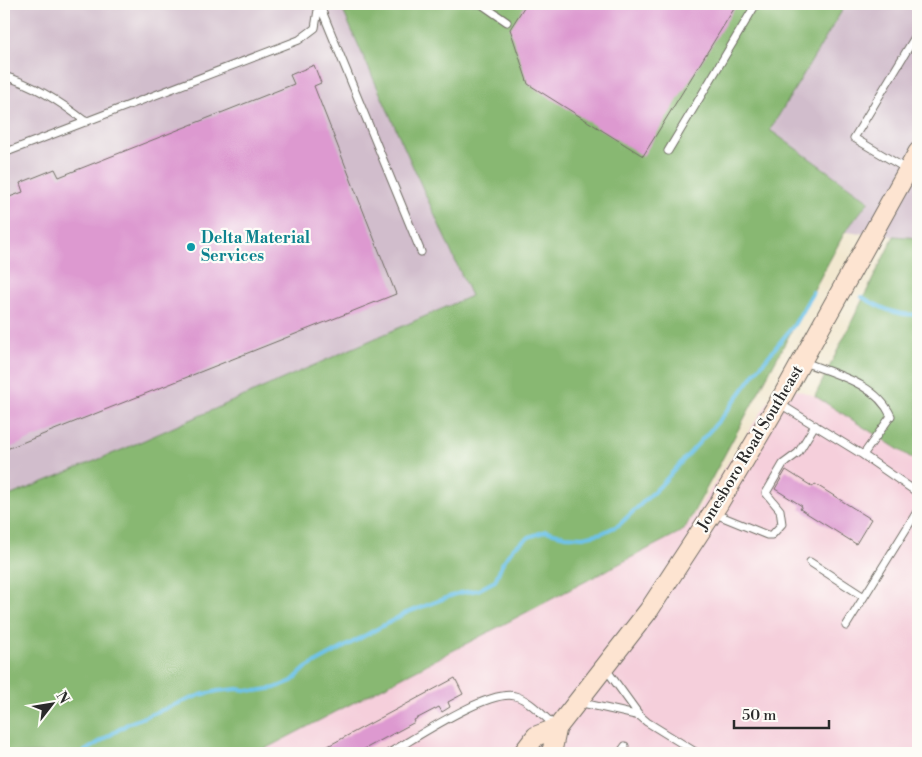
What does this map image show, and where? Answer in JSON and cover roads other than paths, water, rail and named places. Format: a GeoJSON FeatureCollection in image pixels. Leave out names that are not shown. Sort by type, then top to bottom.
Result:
{"type":"FeatureCollection","features":[{"type":"Feature","properties":{"kind":"main road","name":"Jonesboro Road Southeast"},"geometry":{"type":"LineString","coordinates":[[552,752],[557,728],[649,610],[713,512],[778,402],[918,152]]}},
{"type":"Feature","properties":{"kind":"main road","name":"Jonesboro Road Southeast"},"geometry":{"type":"LineString","coordinates":[[523,753],[536,736],[557,728]]}},
{"type":"Feature","properties":{"kind":"lane"},"geometry":{"type":"LineString","coordinates":[[483,4],[507,22]]}},
{"type":"Feature","properties":{"kind":"lane"},"geometry":{"type":"LineString","coordinates":[[668,151],[756,4]]}},
{"type":"Feature","properties":{"kind":"lane"},"geometry":{"type":"LineString","coordinates":[[4,153],[299,40],[315,28],[319,5]]}},
{"type":"Feature","properties":{"kind":"lane"},"geometry":{"type":"LineString","coordinates":[[319,5],[421,252]]}},
{"type":"Feature","properties":{"kind":"lane"},"geometry":{"type":"LineString","coordinates":[[908,170],[854,138],[918,32]]}},
{"type":"Feature","properties":{"kind":"lane"},"geometry":{"type":"LineString","coordinates":[[4,76],[21,81],[40,90],[65,105],[86,122]]}},
{"type":"Feature","properties":{"kind":"lane"},"geometry":{"type":"LineString","coordinates":[[801,361],[856,383],[874,394],[887,407],[891,416],[864,456]]}},
{"type":"Feature","properties":{"kind":"lane"},"geometry":{"type":"LineString","coordinates":[[778,402],[864,456],[918,493]]}},
{"type":"Feature","properties":{"kind":"lane"},"geometry":{"type":"LineString","coordinates":[[713,512],[766,535],[772,535],[782,524],[780,510],[766,493],[783,464],[798,452],[815,425]]}},
{"type":"Feature","properties":{"kind":"lane"},"geometry":{"type":"LineString","coordinates":[[846,626],[918,510]]}},
{"type":"Feature","properties":{"kind":"lane"},"geometry":{"type":"LineString","coordinates":[[810,562],[864,597]]}},
{"type":"Feature","properties":{"kind":"lane"},"geometry":{"type":"LineString","coordinates":[[604,667],[640,716],[697,753]]}},
{"type":"Feature","properties":{"kind":"lane"},"geometry":{"type":"LineString","coordinates":[[389,753],[469,708],[492,698],[506,695],[522,698],[557,728]]}},
{"type":"Feature","properties":{"kind":"lane"},"geometry":{"type":"LineString","coordinates":[[578,702],[640,716]]}},
{"type":"Feature","properties":{"kind":"lane"},"geometry":{"type":"LineString","coordinates":[[620,753],[624,746]]}},
{"type":"Feature","properties":{"kind":"waterway"},"geometry":{"type":"LineString","coordinates":[[82,753],[129,723],[200,695],[237,689],[256,691],[275,688],[292,681],[306,668],[406,613],[459,593],[478,590],[495,581],[502,564],[513,548],[529,537],[546,531],[565,536],[583,537],[602,533],[619,525],[660,486],[724,415],[794,325],[813,292]]}},
{"type":"Feature","properties":{"kind":"waterway"},"geometry":{"type":"LineString","coordinates":[[862,297],[896,313],[918,314]]}},
{"type":"Feature","properties":{"kind":"place","name":"Delta Material Services"},"geometry":{"type":"Point","coordinates":[191,247]}}]}
